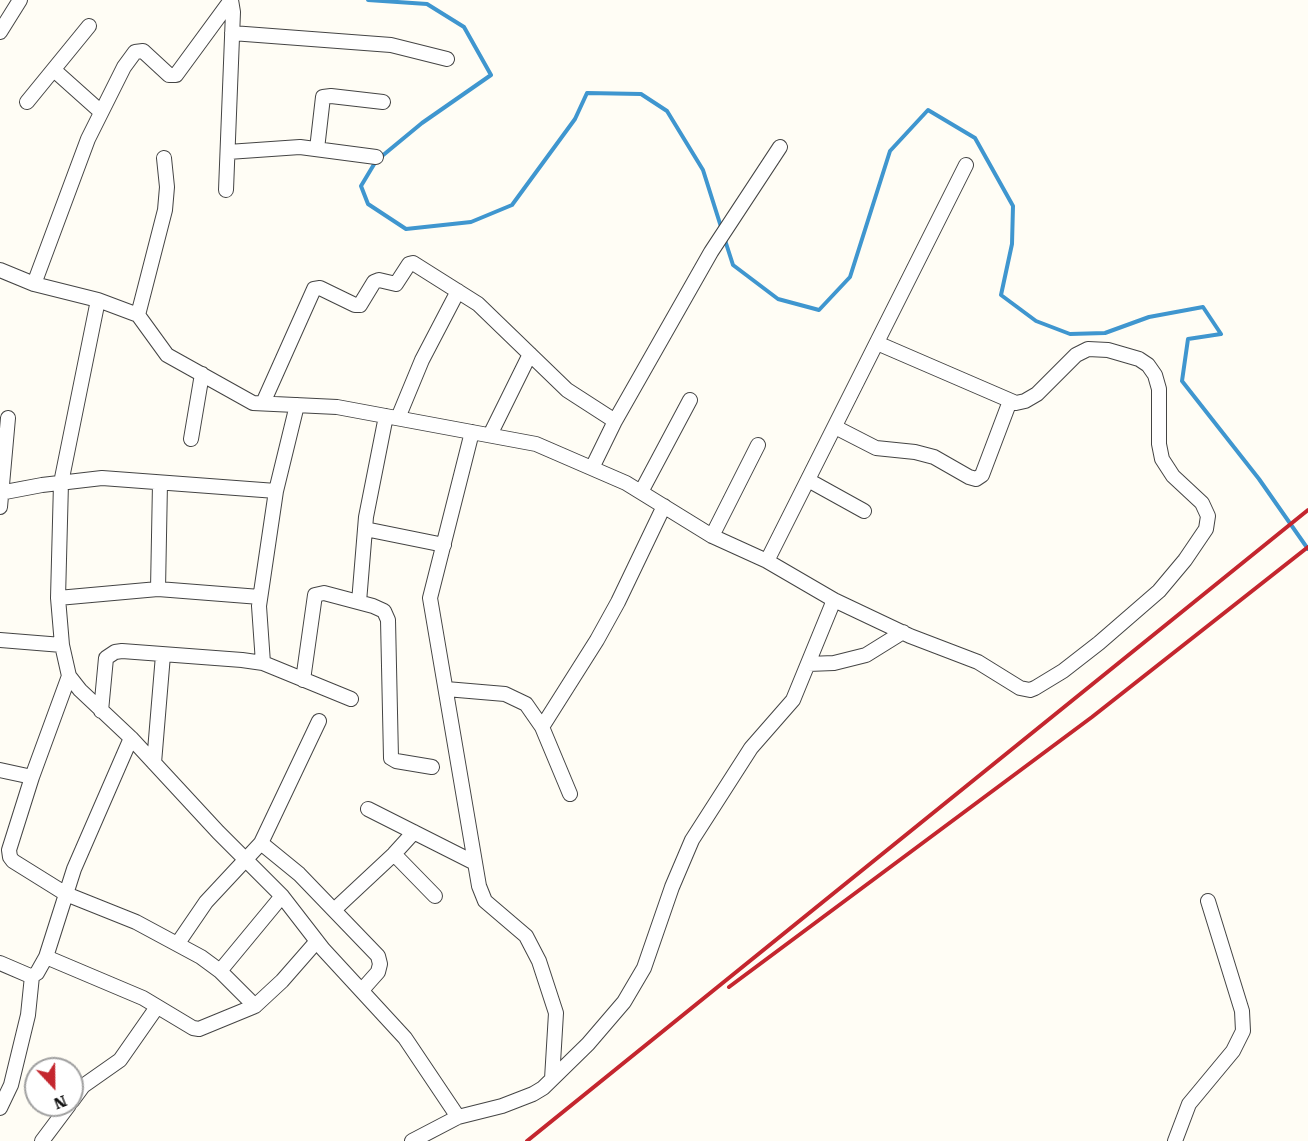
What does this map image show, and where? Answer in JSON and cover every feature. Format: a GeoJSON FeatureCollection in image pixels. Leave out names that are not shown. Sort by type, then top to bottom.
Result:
{"type":"FeatureCollection","features":[{"type":"Feature","properties":{"kind":"street"},"geometry":{"type":"LineString","coordinates":[[226,190],[233,12],[231,0]]}},
{"type":"Feature","properties":{"kind":"street"},"geometry":{"type":"LineString","coordinates":[[34,284],[88,138],[124,68],[135,52],[147,53],[169,75],[174,76],[231,0]]}},
{"type":"Feature","properties":{"kind":"street"},"geometry":{"type":"LineString","coordinates":[[0,33],[18,1]]}},
{"type":"Feature","properties":{"kind":"street"},"geometry":{"type":"LineString","coordinates":[[27,102],[89,26]]}},
{"type":"Feature","properties":{"kind":"street"},"geometry":{"type":"LineString","coordinates":[[232,33],[391,45],[447,59]]}},
{"type":"Feature","properties":{"kind":"street"},"geometry":{"type":"LineString","coordinates":[[54,70],[101,112]]}},
{"type":"Feature","properties":{"kind":"street"},"geometry":{"type":"LineString","coordinates":[[317,149],[321,103],[325,96],[383,102]]}},
{"type":"Feature","properties":{"kind":"street"},"geometry":{"type":"LineString","coordinates":[[228,152],[282,147],[376,157]]}},
{"type":"Feature","properties":{"kind":"street"},"geometry":{"type":"LineString","coordinates":[[592,468],[615,421],[711,252],[780,147]]}},
{"type":"Feature","properties":{"kind":"street"},"geometry":{"type":"LineString","coordinates":[[138,315],[165,210],[167,186],[164,158]]}},
{"type":"Feature","properties":{"kind":"street"},"geometry":{"type":"LineString","coordinates":[[767,561],[966,165]]}},
{"type":"Feature","properties":{"kind":"street"},"geometry":{"type":"LineString","coordinates":[[263,403],[316,287],[360,306],[374,282],[379,280],[396,285],[409,264],[413,262],[478,304],[567,390],[615,421]]}},
{"type":"Feature","properties":{"kind":"street"},"geometry":{"type":"LineString","coordinates":[[0,270],[34,284],[98,300],[138,315],[167,355],[253,403],[337,407],[536,444],[641,492],[712,536],[767,561],[834,600],[903,632],[978,662],[1020,688],[1030,690],[1035,688],[1063,671],[1100,643],[1159,591],[1185,560],[1206,529],[1208,516],[1206,509],[1173,476],[1162,459],[1159,444],[1159,389],[1155,375],[1148,365],[1139,359],[1108,350],[1088,350],[1076,355],[1030,399],[1020,403],[1010,401],[877,343]]}},
{"type":"Feature","properties":{"kind":"street"},"geometry":{"type":"LineString","coordinates":[[359,602],[365,529],[392,417],[458,291]]}},
{"type":"Feature","properties":{"kind":"street"},"geometry":{"type":"LineString","coordinates":[[98,300],[61,483],[58,598],[62,645],[69,676],[282,896],[317,941],[405,1038],[458,1116]]}},
{"type":"Feature","properties":{"kind":"street"},"geometry":{"type":"LineString","coordinates":[[490,435],[530,354]]}},
{"type":"Feature","properties":{"kind":"street"},"geometry":{"type":"LineString","coordinates":[[191,439],[202,374]]}},
{"type":"Feature","properties":{"kind":"street"},"geometry":{"type":"LineString","coordinates":[[641,492],[690,400]]}},
{"type":"Feature","properties":{"kind":"street"},"geometry":{"type":"LineString","coordinates":[[835,427],[876,448],[923,453],[934,457],[976,479],[982,475],[1010,401]]}},
{"type":"Feature","properties":{"kind":"street"},"geometry":{"type":"LineString","coordinates":[[263,663],[260,597],[276,490],[297,405]]}},
{"type":"Feature","properties":{"kind":"street"},"geometry":{"type":"LineString","coordinates":[[0,507],[1,473],[8,418]]}},
{"type":"Feature","properties":{"kind":"street"},"geometry":{"type":"LineString","coordinates":[[472,432],[430,598],[475,863],[483,897],[489,905],[526,936],[539,961],[554,1000],[557,1021],[552,1078]]}},
{"type":"Feature","properties":{"kind":"street"},"geometry":{"type":"LineString","coordinates":[[712,536],[758,445]]}},
{"type":"Feature","properties":{"kind":"street"},"geometry":{"type":"LineString","coordinates":[[0,492],[102,478],[276,490]]}},
{"type":"Feature","properties":{"kind":"street"},"geometry":{"type":"LineString","coordinates":[[808,480],[864,511]]}},
{"type":"Feature","properties":{"kind":"street"},"geometry":{"type":"LineString","coordinates":[[158,589],[160,483]]}},
{"type":"Feature","properties":{"kind":"street"},"geometry":{"type":"LineString","coordinates":[[542,727],[602,630],[664,506]]}},
{"type":"Feature","properties":{"kind":"street"},"geometry":{"type":"LineString","coordinates":[[365,529],[444,545]]}},
{"type":"Feature","properties":{"kind":"street"},"geometry":{"type":"LineString","coordinates":[[58,598],[158,589],[260,597]]}},
{"type":"Feature","properties":{"kind":"street"},"geometry":{"type":"LineString","coordinates":[[303,680],[315,595],[324,593],[384,611],[388,620],[391,758],[396,761],[432,767]]}},
{"type":"Feature","properties":{"kind":"street"},"geometry":{"type":"LineString","coordinates":[[412,1141],[458,1116],[520,1100],[533,1094],[588,1044],[624,1002],[644,968],[672,887],[692,840],[751,748],[793,700],[834,600]]}},
{"type":"Feature","properties":{"kind":"street"},"geometry":{"type":"LineString","coordinates":[[808,664],[834,663],[866,655],[903,632]]}},
{"type":"Feature","properties":{"kind":"street"},"geometry":{"type":"LineString","coordinates":[[0,640],[62,645]]}},
{"type":"Feature","properties":{"kind":"street"},"geometry":{"type":"LineString","coordinates":[[101,711],[106,658],[110,654],[122,651],[263,663],[351,699]]}},
{"type":"Feature","properties":{"kind":"street"},"geometry":{"type":"LineString","coordinates":[[154,763],[163,655]]}},
{"type":"Feature","properties":{"kind":"street"},"geometry":{"type":"LineString","coordinates":[[69,676],[32,777],[9,850],[10,857],[66,894],[136,922],[178,944],[220,971],[255,1006]]}},
{"type":"Feature","properties":{"kind":"street"},"geometry":{"type":"LineString","coordinates":[[446,689],[505,694],[513,696],[529,707],[542,727],[570,794]]}},
{"type":"Feature","properties":{"kind":"street"},"geometry":{"type":"LineString","coordinates":[[178,944],[198,911],[261,843],[319,721]]}},
{"type":"Feature","properties":{"kind":"street"},"geometry":{"type":"LineString","coordinates":[[32,976],[37,973],[46,957],[74,869],[131,738]]}},
{"type":"Feature","properties":{"kind":"street"},"geometry":{"type":"LineString","coordinates":[[0,770],[32,777]]}},
{"type":"Feature","properties":{"kind":"street"},"geometry":{"type":"LineString","coordinates":[[368,809],[475,863]]}},
{"type":"Feature","properties":{"kind":"street"},"geometry":{"type":"LineString","coordinates":[[334,910],[414,832]]}},
{"type":"Feature","properties":{"kind":"street"},"geometry":{"type":"LineString","coordinates":[[261,843],[293,869],[375,952],[379,960],[378,972],[362,990]]}},
{"type":"Feature","properties":{"kind":"street"},"geometry":{"type":"LineString","coordinates":[[394,854],[435,896]]}},
{"type":"Feature","properties":{"kind":"street"},"geometry":{"type":"LineString","coordinates":[[220,971],[282,896]]}},
{"type":"Feature","properties":{"kind":"street"},"geometry":{"type":"LineString","coordinates":[[1175,1141],[1188,1104],[1233,1051],[1244,1031],[1242,1011],[1208,901]]}},
{"type":"Feature","properties":{"kind":"street"},"geometry":{"type":"LineString","coordinates":[[46,957],[143,998],[193,1028],[199,1029],[255,1006],[282,981],[317,941]]}},
{"type":"Feature","properties":{"kind":"street"},"geometry":{"type":"LineString","coordinates":[[0,963],[32,976]]}},
{"type":"Feature","properties":{"kind":"street"},"geometry":{"type":"LineString","coordinates":[[0,1107],[11,1085],[25,1025],[32,976]]}},
{"type":"Feature","properties":{"kind":"street"},"geometry":{"type":"LineString","coordinates":[[84,1085],[120,1060],[158,1006]]}},
{"type":"Feature","properties":{"kind":"street"},"geometry":{"type":"LineString","coordinates":[[42,1141],[60,1117]]}},
{"type":"Feature","properties":{"kind":"waterway"},"geometry":{"type":"LineString","coordinates":[[368,0],[427,4],[464,27],[491,75],[422,123],[376,161],[361,186],[368,204],[406,229],[471,222],[512,205],[575,119],[587,93],[641,94],[667,111],[703,170],[722,230]]}},
{"type":"Feature","properties":{"kind":"waterway"},"geometry":{"type":"LineString","coordinates":[[724,237],[733,265],[778,299],[819,310],[850,277],[890,151],[928,110],[975,138],[1013,206],[1012,244],[1001,295],[1036,321],[1070,334],[1105,333],[1149,317],[1203,307],[1221,334],[1188,339],[1182,381],[1259,479],[1308,549]]}},
{"type":"Feature","properties":{"kind":"railway"},"geometry":{"type":"LineString","coordinates":[[527,1141],[1308,510]]}},
{"type":"Feature","properties":{"kind":"railway"},"geometry":{"type":"LineString","coordinates":[[729,987],[1092,717],[1308,547]]}}]}
